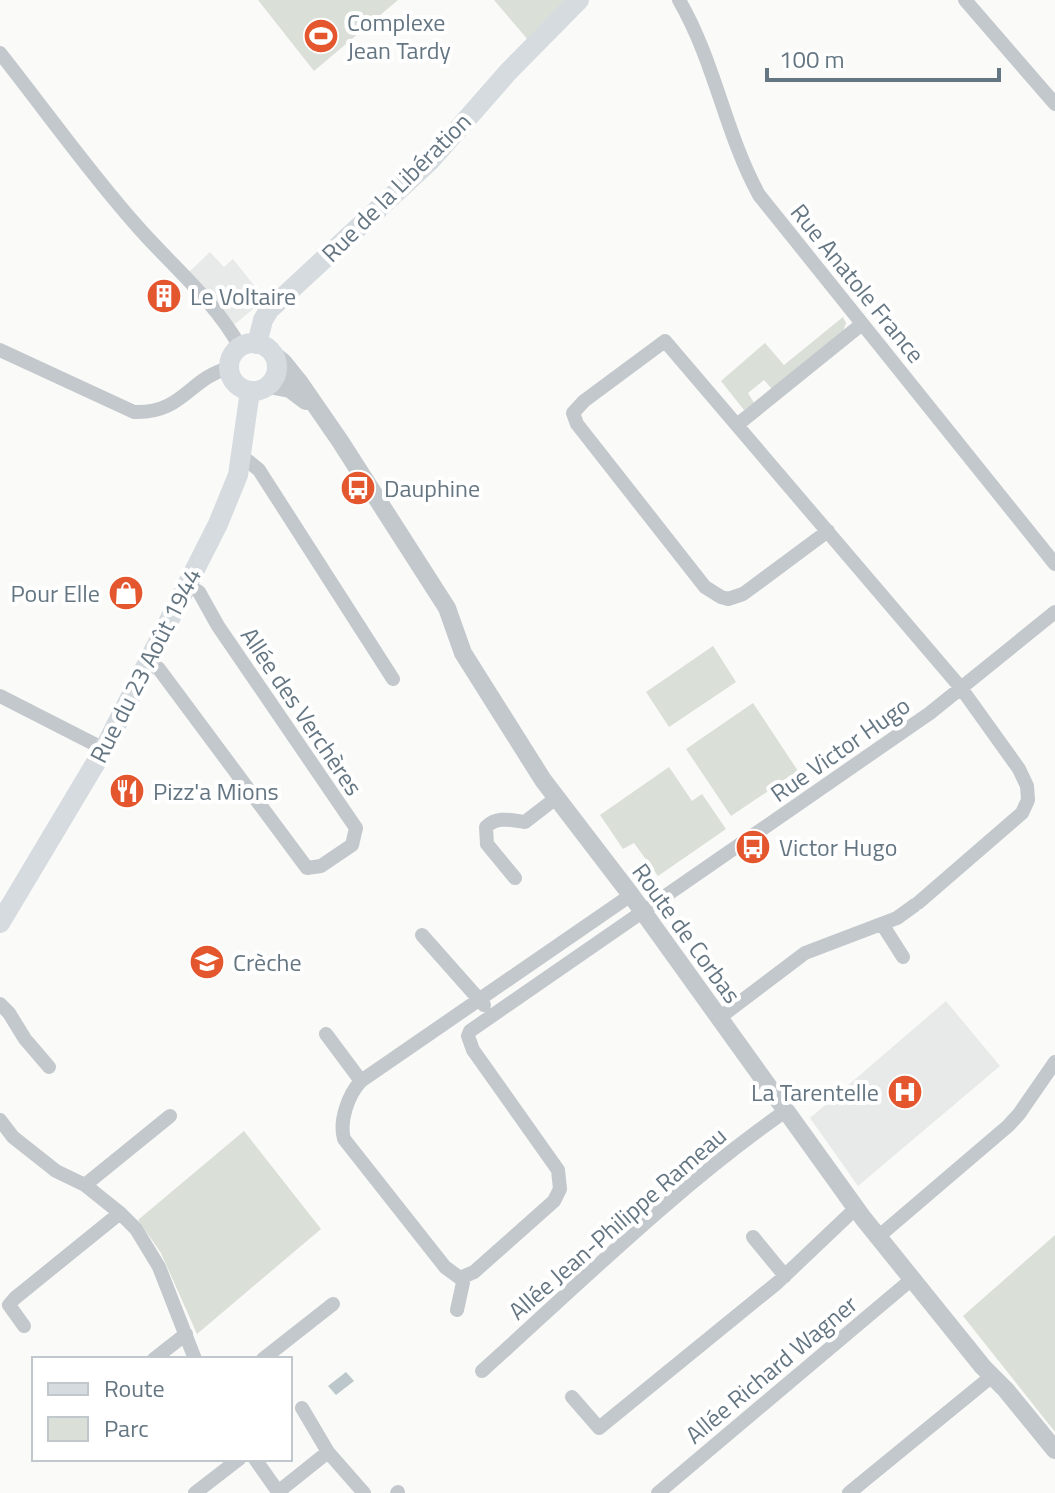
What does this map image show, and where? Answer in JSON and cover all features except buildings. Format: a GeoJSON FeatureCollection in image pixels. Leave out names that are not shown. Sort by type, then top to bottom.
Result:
{"type":"FeatureCollection","features":[{"type":"Feature","properties":{"kind":"main road","name":"Rue de la Libération"},"geometry":{"type":"LineString","coordinates":[[257,348],[263,320],[269,310],[430,161],[508,72],[579,0]]}},
{"type":"Feature","properties":{"kind":"main road"},"geometry":{"type":"LineString","coordinates":[[257,348],[277,367],[260,388],[237,384],[229,368],[230,360],[257,348]]}},
{"type":"Feature","properties":{"kind":"main road","name":"Rue du 23 Août 1944"},"geometry":{"type":"LineString","coordinates":[[0,923],[104,749],[233,490],[260,388]]}},
{"type":"Feature","properties":{"kind":"street","name":"Rue Anatole France"},"geometry":{"type":"LineString","coordinates":[[679,0],[706,53],[748,175],[759,195],[1055,564]]}},
{"type":"Feature","properties":{"kind":"street"},"geometry":{"type":"LineString","coordinates":[[965,0],[1055,104]]}},
{"type":"Feature","properties":{"kind":"street"},"geometry":{"type":"LineString","coordinates":[[0,53],[95,177],[137,226],[218,313],[257,348]]}},
{"type":"Feature","properties":{"kind":"street"},"geometry":{"type":"LineString","coordinates":[[737,425],[862,324]]}},
{"type":"Feature","properties":{"kind":"street"},"geometry":{"type":"LineString","coordinates":[[719,1018],[805,953],[897,918],[916,904],[1011,825],[1028,800],[1027,786],[1019,769],[961,688],[828,531],[665,341],[584,401],[573,413],[577,424],[623,480],[659,531],[705,587],[721,597],[728,599],[743,594],[828,531]]}},
{"type":"Feature","properties":{"kind":"street","name":"Route de Corbas"},"geometry":{"type":"LineString","coordinates":[[257,348],[284,363],[340,441],[447,608],[463,653],[556,798],[636,903],[784,1112],[878,1237],[1055,1450]]}},
{"type":"Feature","properties":{"kind":"street"},"geometry":{"type":"LineString","coordinates":[[0,350],[134,412],[154,411],[174,404],[207,376],[229,368]]}},
{"type":"Feature","properties":{"kind":"street","name":"Route de Corbas"},"geometry":{"type":"LineString","coordinates":[[260,388],[294,391],[321,416]]}},
{"type":"Feature","properties":{"kind":"street"},"geometry":{"type":"LineString","coordinates":[[242,456],[259,470],[393,679]]}},
{"type":"Feature","properties":{"kind":"street","name":"Allée des Verchères"},"geometry":{"type":"LineString","coordinates":[[148,659],[159,669],[307,868],[321,866],[352,845],[356,828],[218,626],[199,592],[187,584]]}},
{"type":"Feature","properties":{"kind":"street","name":"Rue Victor Hugo"},"geometry":{"type":"LineString","coordinates":[[636,903],[863,761],[961,688],[1055,612]]}},
{"type":"Feature","properties":{"kind":"street"},"geometry":{"type":"LineString","coordinates":[[0,696],[104,749]]}},
{"type":"Feature","properties":{"kind":"street"},"geometry":{"type":"LineString","coordinates":[[515,878],[487,844],[486,827],[500,819],[525,822],[556,798]]}},
{"type":"Feature","properties":{"kind":"street"},"geometry":{"type":"LineString","coordinates":[[464,1278],[445,1267],[344,1139],[342,1121],[354,1088],[480,1000],[636,903]]}},
{"type":"Feature","properties":{"kind":"street"},"geometry":{"type":"LineString","coordinates":[[457,1310],[464,1278],[554,1201],[560,1189],[558,1170],[469,1042],[470,1031],[636,903]]}},
{"type":"Feature","properties":{"kind":"street"},"geometry":{"type":"LineString","coordinates":[[882,924],[903,957]]}},
{"type":"Feature","properties":{"kind":"street"},"geometry":{"type":"LineString","coordinates":[[422,935],[492,1015]]}},
{"type":"Feature","properties":{"kind":"street"},"geometry":{"type":"LineString","coordinates":[[0,1004],[49,1067]]}},
{"type":"Feature","properties":{"kind":"street"},"geometry":{"type":"LineString","coordinates":[[326,1034],[361,1081]]}},
{"type":"Feature","properties":{"kind":"street"},"geometry":{"type":"LineString","coordinates":[[878,1237],[1008,1126],[1055,1062]]}},
{"type":"Feature","properties":{"kind":"street","name":"Allée Jean-Philippe Rameau"},"geometry":{"type":"LineString","coordinates":[[482,1371],[693,1182],[784,1112]]}},
{"type":"Feature","properties":{"kind":"street"},"geometry":{"type":"LineString","coordinates":[[85,1185],[170,1116]]}},
{"type":"Feature","properties":{"kind":"street"},"geometry":{"type":"LineString","coordinates":[[0,1120],[13,1137],[56,1171],[85,1185],[120,1213],[148,1247],[194,1357]]}},
{"type":"Feature","properties":{"kind":"street"},"geometry":{"type":"LineString","coordinates":[[572,1397],[599,1428],[785,1276],[856,1208]]}},
{"type":"Feature","properties":{"kind":"street"},"geometry":{"type":"LineString","coordinates":[[24,1326],[9,1305],[120,1213]]}},
{"type":"Feature","properties":{"kind":"street"},"geometry":{"type":"LineString","coordinates":[[753,1237],[785,1276]]}},
{"type":"Feature","properties":{"kind":"street","name":"Allée Richard Wagner"},"geometry":{"type":"LineString","coordinates":[[658,1493],[912,1279]]}},
{"type":"Feature","properties":{"kind":"street"},"geometry":{"type":"LineString","coordinates":[[266,1357],[333,1304]]}},
{"type":"Feature","properties":{"kind":"street"},"geometry":{"type":"LineString","coordinates":[[157,1357],[186,1334]]}},
{"type":"Feature","properties":{"kind":"street"},"geometry":{"type":"LineString","coordinates":[[849,1493],[992,1376]]}},
{"type":"Feature","properties":{"kind":"street"},"geometry":{"type":"LineString","coordinates":[[302,1408],[328,1452],[364,1493]]}},
{"type":"Feature","properties":{"kind":"street"},"geometry":{"type":"LineString","coordinates":[[256,1461],[278,1492],[328,1452]]}},
{"type":"Feature","properties":{"kind":"street"},"geometry":{"type":"LineString","coordinates":[[195,1493],[236,1461]]}},
{"type":"Feature","properties":{"kind":"shaded area"},"geometry":{"type":"Polygon","coordinates":[[[210,252],[224,267],[233,259],[265,299],[235,324],[189,272],[210,252]]]}},
{"type":"Feature","properties":{"kind":"shaded area","name":"La Tarentelle"},"geometry":{"type":"Polygon","coordinates":[[[946,1001],[1000,1066],[858,1186],[810,1118],[946,1001]]]}},
{"type":"Feature","properties":{"kind":"shaded area"},"geometry":{"type":"Polygon","coordinates":[[[346,1372],[354,1381],[336,1395],[328,1386],[346,1372]]]}},
{"type":"Feature","properties":{"kind":"green space","name":"Complexe Jean Tardy"},"geometry":{"type":"Polygon","coordinates":[[[258,0],[398,0],[314,71],[258,0]]]}},
{"type":"Feature","properties":{"kind":"green space"},"geometry":{"type":"Polygon","coordinates":[[[494,0],[569,0],[529,41],[494,0]]]}},
{"type":"Feature","properties":{"kind":"green space"},"geometry":{"type":"Polygon","coordinates":[[[843,317],[846,323],[842,334],[772,389],[764,380],[748,393],[754,403],[744,410],[721,381],[765,343],[784,365],[843,317]]]}},
{"type":"Feature","properties":{"kind":"green space"},"geometry":{"type":"Polygon","coordinates":[[[713,646],[736,682],[669,727],[646,692],[713,646]]]}},
{"type":"Feature","properties":{"kind":"green space"},"geometry":{"type":"Polygon","coordinates":[[[753,703],[798,771],[731,816],[686,749],[753,703]]]}},
{"type":"Feature","properties":{"kind":"green space"},"geometry":{"type":"Polygon","coordinates":[[[669,767],[692,801],[702,794],[726,829],[658,876],[634,843],[623,849],[600,815],[669,767]]]}},
{"type":"Feature","properties":{"kind":"green space"},"geometry":{"type":"Polygon","coordinates":[[[244,1131],[321,1229],[197,1334],[161,1253],[138,1220],[244,1131]]]}},
{"type":"Feature","properties":{"kind":"green space"},"geometry":{"type":"Polygon","coordinates":[[[1055,1235],[1055,1432],[963,1316],[1055,1235]]]}},
{"type":"Feature","properties":{"kind":"place","name":"Complexe Jean Tardy"},"geometry":{"type":"Point","coordinates":[321,36]}},
{"type":"Feature","properties":{"kind":"place","name":"Le Voltaire"},"geometry":{"type":"Point","coordinates":[164,296]}},
{"type":"Feature","properties":{"kind":"place","name":"Dauphine"},"geometry":{"type":"Point","coordinates":[358,488]}},
{"type":"Feature","properties":{"kind":"place","name":"Pour Elle"},"geometry":{"type":"Point","coordinates":[126,593]}},
{"type":"Feature","properties":{"kind":"place","name":"Pizz'a Mions"},"geometry":{"type":"Point","coordinates":[127,791]}},
{"type":"Feature","properties":{"kind":"place","name":"Victor Hugo"},"geometry":{"type":"Point","coordinates":[753,847]}},
{"type":"Feature","properties":{"kind":"place","name":"Crèche"},"geometry":{"type":"Point","coordinates":[207,962]}},
{"type":"Feature","properties":{"kind":"place","name":"La Tarentelle"},"geometry":{"type":"Point","coordinates":[905,1092]}}]}
